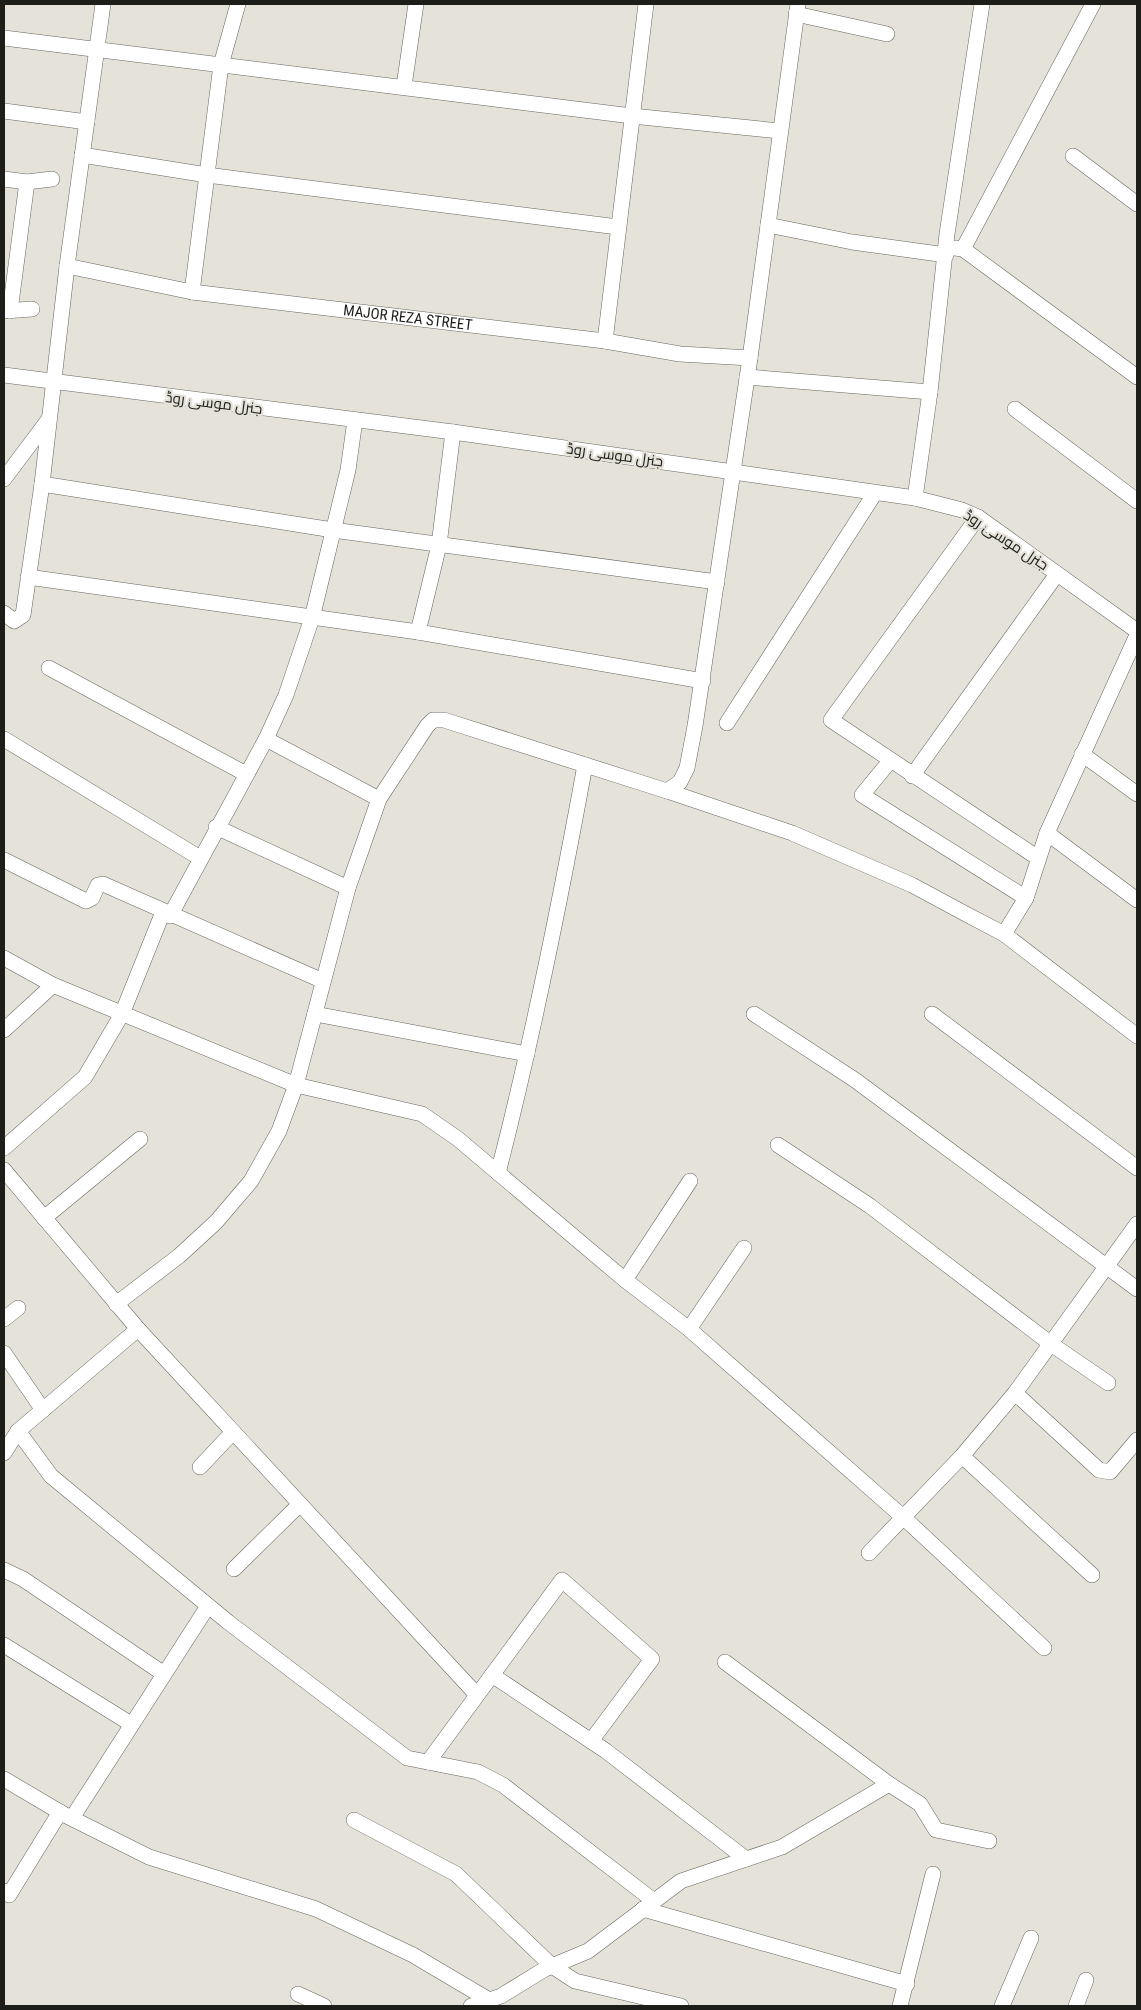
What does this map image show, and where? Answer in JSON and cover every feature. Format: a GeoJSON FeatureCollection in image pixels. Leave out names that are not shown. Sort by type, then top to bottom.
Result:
{"type":"FeatureCollection","features":[{"type":"Feature","properties":{"kind":"street"},"geometry":{"type":"LineString","coordinates":[[4,613],[14,621],[23,615],[42,484],[67,266],[103,4]]}},
{"type":"Feature","properties":{"kind":"street"},"geometry":{"type":"LineString","coordinates":[[192,292],[222,65],[238,4]]}},
{"type":"Feature","properties":{"kind":"street"},"geometry":{"type":"LineString","coordinates":[[404,86],[416,4]]}},
{"type":"Feature","properties":{"kind":"street"},"geometry":{"type":"LineString","coordinates":[[605,341],[646,4]]}},
{"type":"Feature","properties":{"kind":"street"},"geometry":{"type":"LineString","coordinates":[[915,498],[930,392],[946,251],[982,4]]}},
{"type":"Feature","properties":{"kind":"street"},"geometry":{"type":"LineString","coordinates":[[963,249],[1093,4]]}},
{"type":"Feature","properties":{"kind":"street"},"geometry":{"type":"LineString","coordinates":[[667,791],[680,782],[687,768],[703,681],[732,471],[750,358],[797,9],[887,34]]}},
{"type":"Feature","properties":{"kind":"street"},"geometry":{"type":"LineString","coordinates":[[4,38],[97,51],[404,86],[632,116],[780,131]]}},
{"type":"Feature","properties":{"kind":"street"},"geometry":{"type":"LineString","coordinates":[[4,111],[86,122]]}},
{"type":"Feature","properties":{"kind":"street"},"geometry":{"type":"LineString","coordinates":[[82,155],[207,175],[618,227]]}},
{"type":"Feature","properties":{"kind":"street"},"geometry":{"type":"LineString","coordinates":[[1073,156],[1137,204]]}},
{"type":"Feature","properties":{"kind":"street"},"geometry":{"type":"LineString","coordinates":[[4,179],[27,182],[52,179]]}},
{"type":"Feature","properties":{"kind":"street"},"geometry":{"type":"LineString","coordinates":[[27,182],[11,246],[7,311],[32,309]]}},
{"type":"Feature","properties":{"kind":"street"},"geometry":{"type":"LineString","coordinates":[[768,225],[852,242],[946,251],[963,249],[1137,377]]}},
{"type":"Feature","properties":{"kind":"street","name":"MAJOR REZA STREET"},"geometry":{"type":"LineString","coordinates":[[67,266],[192,292],[605,341],[680,354],[750,358]]}},
{"type":"Feature","properties":{"kind":"street","name":"جنرل موسیٰ روڈ"},"geometry":{"type":"LineString","coordinates":[[4,375],[55,383],[453,432],[915,498],[962,510],[978,517],[1137,631]]}},
{"type":"Feature","properties":{"kind":"street"},"geometry":{"type":"LineString","coordinates":[[747,377],[930,392]]}},
{"type":"Feature","properties":{"kind":"street"},"geometry":{"type":"LineString","coordinates":[[1015,408],[1137,501]]}},
{"type":"Feature","properties":{"kind":"street"},"geometry":{"type":"LineString","coordinates":[[4,479],[50,418]]}},
{"type":"Feature","properties":{"kind":"street"},"geometry":{"type":"LineString","coordinates":[[4,1148],[85,1077],[122,1014],[166,914],[200,858],[266,739],[286,695],[312,618],[348,470],[355,420]]}},
{"type":"Feature","properties":{"kind":"street"},"geometry":{"type":"LineString","coordinates":[[418,632],[439,545],[453,432]]}},
{"type":"Feature","properties":{"kind":"street"},"geometry":{"type":"LineString","coordinates":[[42,484],[333,530],[717,582]]}},
{"type":"Feature","properties":{"kind":"street"},"geometry":{"type":"LineString","coordinates":[[726,724],[875,493]]}},
{"type":"Feature","properties":{"kind":"street"},"geometry":{"type":"LineString","coordinates":[[978,517],[831,720],[912,776],[1038,858]]}},
{"type":"Feature","properties":{"kind":"street"},"geometry":{"type":"LineString","coordinates":[[912,776],[1057,574]]}},
{"type":"Feature","properties":{"kind":"street"},"geometry":{"type":"LineString","coordinates":[[28,577],[418,632],[703,681]]}},
{"type":"Feature","properties":{"kind":"street"},"geometry":{"type":"LineString","coordinates":[[1004,934],[1026,898],[1047,833],[1137,635]]}},
{"type":"Feature","properties":{"kind":"street"},"geometry":{"type":"LineString","coordinates":[[50,668],[246,774]]}},
{"type":"Feature","properties":{"kind":"street"},"geometry":{"type":"LineString","coordinates":[[116,1304],[179,1256],[216,1222],[251,1181],[279,1131],[296,1086],[322,981],[348,888],[379,799],[427,726],[433,720],[444,720],[792,833],[912,885],[1004,934],[1137,1036]]}},
{"type":"Feature","properties":{"kind":"street"},"geometry":{"type":"LineString","coordinates":[[4,739],[200,858]]}},
{"type":"Feature","properties":{"kind":"street"},"geometry":{"type":"LineString","coordinates":[[266,739],[379,799]]}},
{"type":"Feature","properties":{"kind":"street"},"geometry":{"type":"LineString","coordinates":[[1082,754],[1137,794]]}},
{"type":"Feature","properties":{"kind":"street"},"geometry":{"type":"LineString","coordinates":[[890,761],[862,796],[1026,898]]}},
{"type":"Feature","properties":{"kind":"street"},"geometry":{"type":"LineString","coordinates":[[498,1173],[554,935],[585,765]]}},
{"type":"Feature","properties":{"kind":"street"},"geometry":{"type":"LineString","coordinates":[[216,827],[348,888]]}},
{"type":"Feature","properties":{"kind":"street"},"geometry":{"type":"LineString","coordinates":[[1047,833],[1137,900]]}},
{"type":"Feature","properties":{"kind":"street"},"geometry":{"type":"LineString","coordinates":[[4,860],[86,901],[92,898],[98,885],[102,884],[166,914],[322,981]]}},
{"type":"Feature","properties":{"kind":"street"},"geometry":{"type":"LineString","coordinates":[[4,958],[53,985],[296,1086],[422,1114],[458,1139],[625,1280],[689,1329],[903,1517],[1044,1648]]}},
{"type":"Feature","properties":{"kind":"street"},"geometry":{"type":"LineString","coordinates":[[4,1030],[53,985]]}},
{"type":"Feature","properties":{"kind":"street"},"geometry":{"type":"LineString","coordinates":[[315,1014],[527,1054]]}},
{"type":"Feature","properties":{"kind":"street"},"geometry":{"type":"LineString","coordinates":[[754,1014],[855,1080],[1137,1289]]}},
{"type":"Feature","properties":{"kind":"street"},"geometry":{"type":"LineString","coordinates":[[932,1014],[1137,1168]]}},
{"type":"Feature","properties":{"kind":"street"},"geometry":{"type":"LineString","coordinates":[[44,1218],[140,1139]]}},
{"type":"Feature","properties":{"kind":"street"},"geometry":{"type":"LineString","coordinates":[[778,1145],[870,1206],[1051,1344],[1108,1383]]}},
{"type":"Feature","properties":{"kind":"street"},"geometry":{"type":"LineString","coordinates":[[4,1170],[138,1329],[477,1695]]}},
{"type":"Feature","properties":{"kind":"street"},"geometry":{"type":"LineString","coordinates":[[625,1280],[690,1181]]}},
{"type":"Feature","properties":{"kind":"street"},"geometry":{"type":"LineString","coordinates":[[869,1553],[962,1456],[1015,1393],[1137,1224]]}},
{"type":"Feature","properties":{"kind":"street"},"geometry":{"type":"LineString","coordinates":[[689,1329],[744,1248]]}},
{"type":"Feature","properties":{"kind":"street"},"geometry":{"type":"LineString","coordinates":[[4,1319],[18,1308]]}},
{"type":"Feature","properties":{"kind":"street"},"geometry":{"type":"LineString","coordinates":[[4,1453],[18,1431],[138,1329]]}},
{"type":"Feature","properties":{"kind":"street"},"geometry":{"type":"LineString","coordinates":[[4,1354],[42,1410]]}},
{"type":"Feature","properties":{"kind":"street"},"geometry":{"type":"LineString","coordinates":[[1015,1393],[1104,1473],[1110,1472],[1137,1440]]}},
{"type":"Feature","properties":{"kind":"street"},"geometry":{"type":"LineString","coordinates":[[18,1431],[51,1476],[208,1606],[407,1758],[478,1772],[503,1785],[649,1905],[907,1984]]}},
{"type":"Feature","properties":{"kind":"street"},"geometry":{"type":"LineString","coordinates":[[200,1467],[234,1432]]}},
{"type":"Feature","properties":{"kind":"street"},"geometry":{"type":"LineString","coordinates":[[962,1456],[1092,1575]]}},
{"type":"Feature","properties":{"kind":"street"},"geometry":{"type":"LineString","coordinates":[[234,1569],[300,1504]]}},
{"type":"Feature","properties":{"kind":"street"},"geometry":{"type":"LineString","coordinates":[[4,1570],[23,1579],[164,1674]]}},
{"type":"Feature","properties":{"kind":"street"},"geometry":{"type":"LineString","coordinates":[[428,1762],[562,1580],[652,1659],[591,1741]]}},
{"type":"Feature","properties":{"kind":"street"},"geometry":{"type":"LineString","coordinates":[[4,1891],[9,1895],[131,1724],[208,1606]]}},
{"type":"Feature","properties":{"kind":"street"},"geometry":{"type":"LineString","coordinates":[[4,1645],[131,1724]]}},
{"type":"Feature","properties":{"kind":"street"},"geometry":{"type":"LineString","coordinates":[[725,1662],[889,1784],[920,1804],[936,1830],[989,1841]]}},
{"type":"Feature","properties":{"kind":"street"},"geometry":{"type":"LineString","coordinates":[[492,1675],[591,1741],[746,1859]]}},
{"type":"Feature","properties":{"kind":"street"},"geometry":{"type":"LineString","coordinates":[[4,1779],[66,1815],[149,1857],[316,1909],[414,1955],[489,2000]]}},
{"type":"Feature","properties":{"kind":"street"},"geometry":{"type":"LineString","coordinates":[[471,2006],[502,1996],[552,1966],[588,1951],[681,1880],[782,1847],[889,1784]]}},
{"type":"Feature","properties":{"kind":"street"},"geometry":{"type":"LineString","coordinates":[[354,1820],[456,1874],[552,1966],[575,1981],[681,2006]]}},
{"type":"Feature","properties":{"kind":"street"},"geometry":{"type":"LineString","coordinates":[[900,2006],[933,1874]]}},
{"type":"Feature","properties":{"kind":"street"},"geometry":{"type":"LineString","coordinates":[[1002,2006],[1031,1938]]}},
{"type":"Feature","properties":{"kind":"street"},"geometry":{"type":"LineString","coordinates":[[1076,2006],[1086,1980]]}},
{"type":"Feature","properties":{"kind":"street"},"geometry":{"type":"LineString","coordinates":[[298,1994],[324,2006]]}}]}
